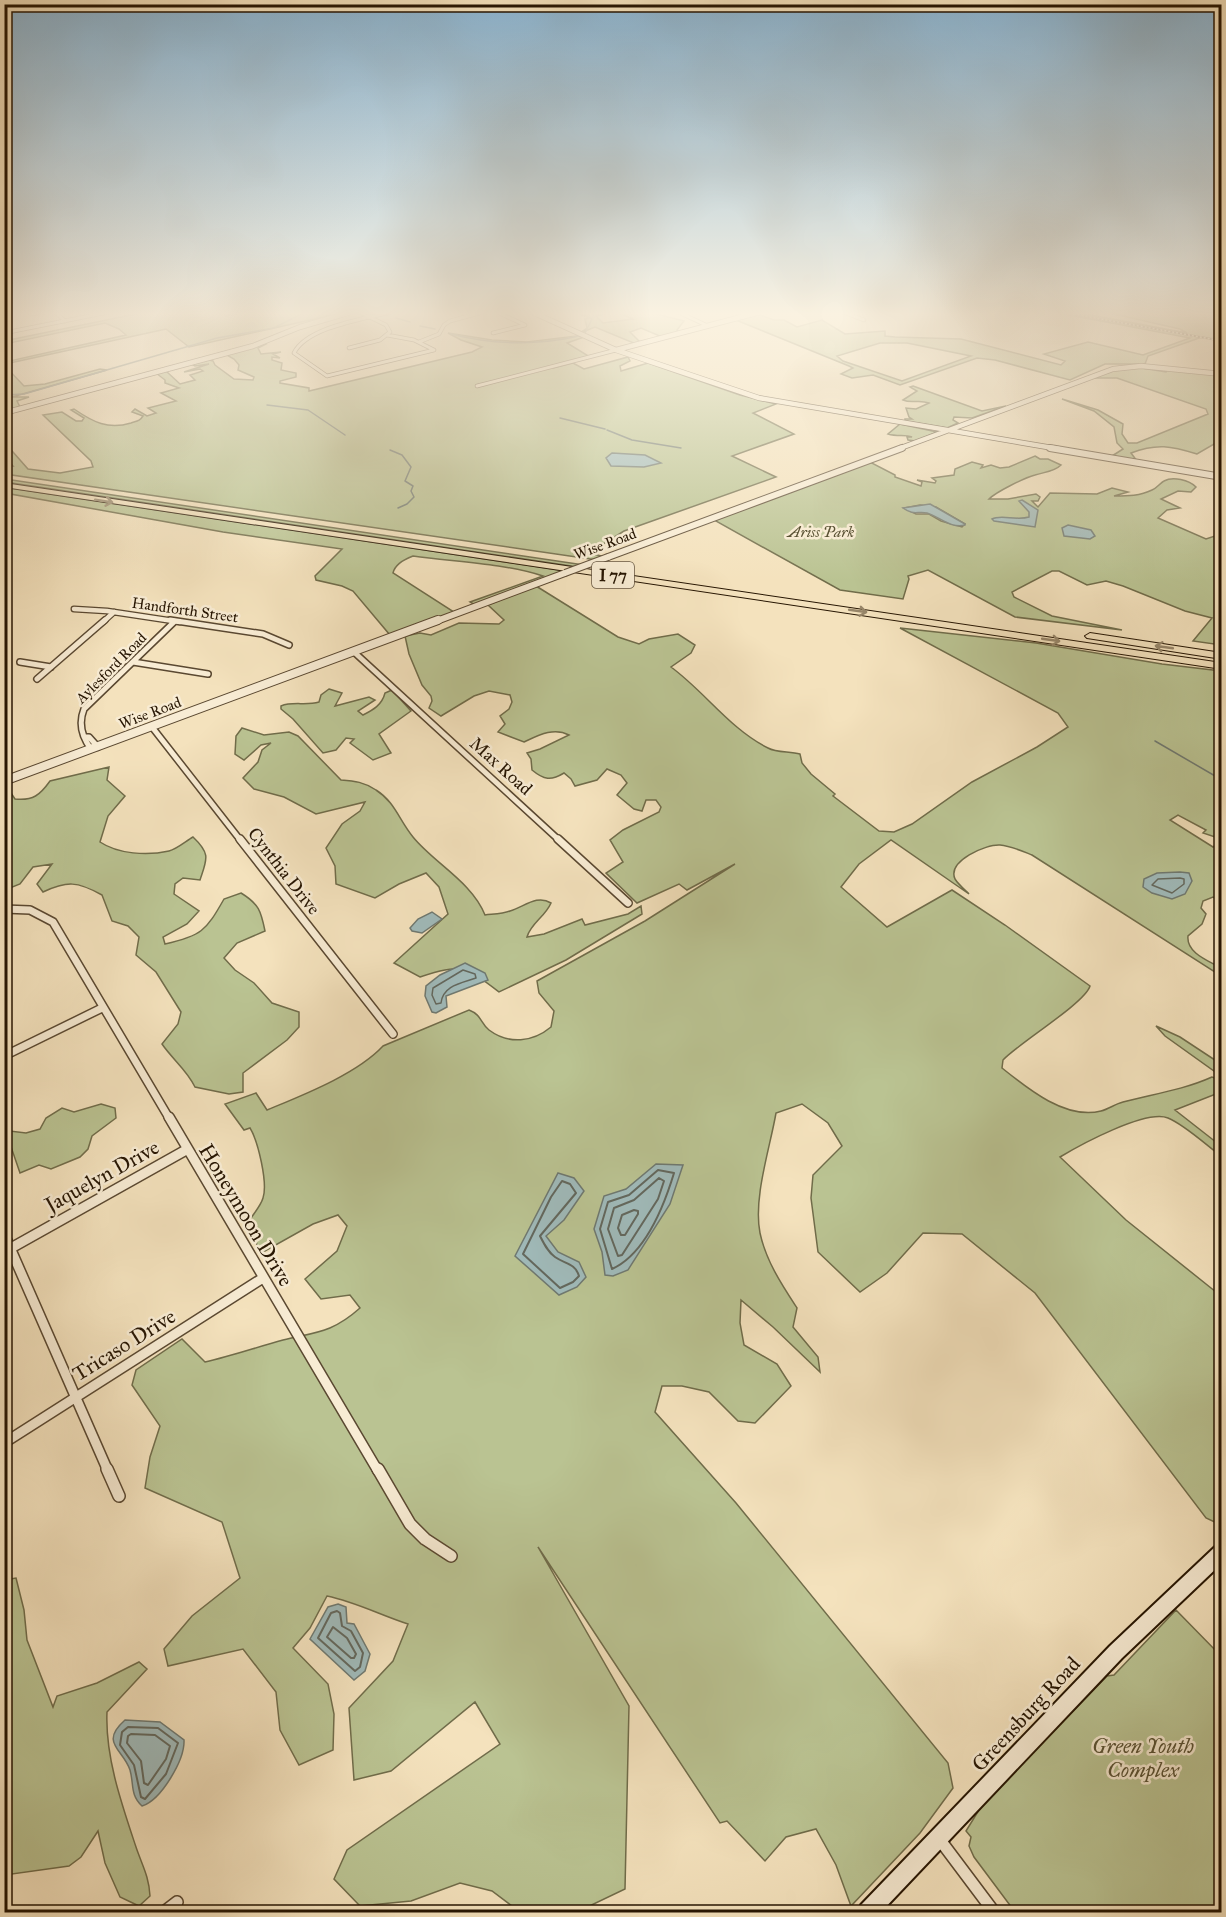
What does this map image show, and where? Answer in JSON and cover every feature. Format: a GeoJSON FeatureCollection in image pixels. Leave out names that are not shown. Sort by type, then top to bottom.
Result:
{"type":"FeatureCollection","features":[{"type":"Feature","properties":{"kind":"highway","name":"I 77"},"geometry":{"type":"LineString","coordinates":[[4,477],[1221,656]]}},
{"type":"Feature","properties":{"kind":"highway","name":"I 77"},"geometry":{"type":"LineString","coordinates":[[4,485],[1221,666]]}},
{"type":"Feature","properties":{"kind":"main road","name":"Greensburg Road"},"geometry":{"type":"LineString","coordinates":[[868,1912],[1116,1652],[1221,1552]]}},
{"type":"Feature","properties":{"kind":"street"},"geometry":{"type":"LineString","coordinates":[[4,413],[47,401]]}},
{"type":"Feature","properties":{"kind":"street"},"geometry":{"type":"LineString","coordinates":[[779,401],[1221,477]]}},
{"type":"Feature","properties":{"kind":"street","name":"Wise Road"},"geometry":{"type":"LineString","coordinates":[[4,782],[1027,401]]}},
{"type":"Feature","properties":{"kind":"street","name":"Handforth Street"},"geometry":{"type":"LineString","coordinates":[[74,609],[114,612],[263,634],[289,645]]}},
{"type":"Feature","properties":{"kind":"street"},"geometry":{"type":"LineString","coordinates":[[37,679],[114,612]]}},
{"type":"Feature","properties":{"kind":"street","name":"Aylesford Road"},"geometry":{"type":"LineString","coordinates":[[94,748],[84,740],[81,729],[80,718],[84,709],[175,621]]}},
{"type":"Feature","properties":{"kind":"street","name":"Max Road"},"geometry":{"type":"LineString","coordinates":[[354,652],[628,903]]}},
{"type":"Feature","properties":{"kind":"street"},"geometry":{"type":"LineString","coordinates":[[20,662],[51,667]]}},
{"type":"Feature","properties":{"kind":"street"},"geometry":{"type":"LineString","coordinates":[[133,662],[208,674]]}},
{"type":"Feature","properties":{"kind":"street","name":"Cynthia Drive"},"geometry":{"type":"LineString","coordinates":[[152,727],[393,1034]]}},
{"type":"Feature","properties":{"kind":"street","name":"Honeymoon Drive"},"geometry":{"type":"LineString","coordinates":[[4,909],[31,910],[50,920],[410,1524],[425,1539],[451,1556]]}},
{"type":"Feature","properties":{"kind":"street"},"geometry":{"type":"LineString","coordinates":[[4,1056],[102,1008]]}},
{"type":"Feature","properties":{"kind":"street","name":"Jaquelyn Drive"},"geometry":{"type":"LineString","coordinates":[[8,1250],[186,1150]]}},
{"type":"Feature","properties":{"kind":"street"},"geometry":{"type":"LineString","coordinates":[[4,1234],[8,1250],[119,1496]]}},
{"type":"Feature","properties":{"kind":"street","name":"Tricaso Drive"},"geometry":{"type":"LineString","coordinates":[[4,1443],[263,1278]]}},
{"type":"Feature","properties":{"kind":"street"},"geometry":{"type":"LineString","coordinates":[[939,1839],[994,1912]]}},
{"type":"Feature","properties":{"kind":"street"},"geometry":{"type":"LineString","coordinates":[[164,1912],[177,1902]]}},
{"type":"Feature","properties":{"kind":"green space"},"geometry":{"type":"Polygon","coordinates":[[[5,401],[17,401],[20,407],[5,411],[5,401]]]}},
{"type":"Feature","properties":{"kind":"green space"},"geometry":{"type":"Polygon","coordinates":[[[174,401],[766,401],[776,404],[753,413],[794,434],[732,456],[776,477],[624,531],[589,553],[605,557],[597,560],[5,474],[5,465],[13,466],[5,456],[5,443],[28,469],[60,473],[93,467],[91,461],[43,415],[62,412],[76,421],[82,421],[84,418],[71,410],[74,409],[101,424],[115,426],[141,419],[143,416],[132,412],[135,409],[147,416],[156,413],[148,408],[174,401]]]}},
{"type":"Feature","properties":{"kind":"green space"},"geometry":{"type":"Polygon","coordinates":[[[924,401],[956,401],[982,411],[1006,406],[972,418],[954,417],[953,420],[958,423],[947,428],[905,421],[905,419],[912,419],[906,408],[916,409],[929,403],[924,401]]]}},
{"type":"Feature","properties":{"kind":"green space"},"geometry":{"type":"Polygon","coordinates":[[[1069,401],[1098,410],[1123,424],[1122,434],[1128,443],[1137,443],[1208,414],[1206,409],[1184,401],[1221,401],[1221,440],[1197,454],[1156,447],[1131,453],[1137,461],[1112,456],[1123,449],[1117,443],[1114,427],[1094,411],[1069,401]]]}},
{"type":"Feature","properties":{"kind":"green space"},"geometry":{"type":"Polygon","coordinates":[[[900,424],[937,432],[916,441],[908,440],[907,437],[912,437],[909,436],[888,434],[900,424]]]}},
{"type":"Feature","properties":{"kind":"green space","name":"Ariss Park"},"geometry":{"type":"Polygon","coordinates":[[[1035,456],[1061,465],[1017,482],[989,499],[1008,499],[1036,494],[1040,497],[1038,501],[1032,501],[1038,507],[1050,493],[1097,494],[1112,488],[1128,492],[1114,496],[1134,495],[1147,492],[1164,481],[1172,479],[1185,481],[1196,487],[1191,492],[1178,491],[1161,499],[1180,508],[1167,510],[1158,518],[1206,539],[1221,534],[1221,645],[1193,641],[1212,618],[1185,611],[1106,581],[1087,585],[1059,571],[1052,571],[1012,592],[1014,597],[1052,616],[1122,630],[1015,617],[928,570],[908,576],[903,599],[840,590],[714,520],[870,462],[895,477],[921,486],[922,482],[917,480],[935,483],[936,481],[932,478],[954,475],[955,469],[972,462],[983,465],[981,468],[991,465],[1000,468],[1009,467],[1035,456]],[[920,505],[904,508],[916,514],[929,514],[941,521],[962,527],[965,524],[936,507],[920,505]]]}},
{"type":"Feature","properties":{"kind":"green space"},"geometry":{"type":"Polygon","coordinates":[[[5,479],[584,565],[578,567],[5,482],[5,479]]]}},
{"type":"Feature","properties":{"kind":"green space"},"geometry":{"type":"Polygon","coordinates":[[[4,487],[566,571],[475,605],[470,602],[543,576],[495,566],[413,556],[398,564],[393,573],[454,612],[390,635],[353,591],[316,580],[315,576],[342,549],[223,532],[5,493],[4,487]]]}},
{"type":"Feature","properties":{"kind":"green space"},"geometry":{"type":"Polygon","coordinates":[[[536,586],[618,637],[639,644],[649,639],[678,634],[695,645],[691,653],[671,667],[754,740],[772,750],[800,754],[802,763],[811,774],[835,794],[833,796],[879,831],[894,832],[912,824],[972,782],[1037,747],[1068,727],[1058,713],[900,628],[1036,643],[1162,664],[1221,671],[1221,839],[1203,833],[1206,830],[1178,815],[1170,820],[1213,847],[1221,842],[1221,901],[1213,897],[1203,901],[1201,908],[1206,914],[1202,924],[1188,936],[1188,942],[1199,956],[1221,968],[1221,976],[1032,855],[1008,846],[986,847],[969,855],[957,866],[954,872],[955,879],[969,894],[891,840],[859,864],[841,887],[887,927],[952,890],[1090,986],[1077,1002],[1003,1060],[1002,1068],[1048,1101],[1074,1111],[1088,1113],[1179,1089],[1212,1077],[1221,1080],[1221,1092],[1175,1110],[1221,1146],[1221,1156],[1181,1125],[1168,1118],[1158,1117],[1129,1123],[1060,1157],[1126,1220],[1221,1296],[1221,1525],[1206,1518],[1035,1293],[962,1234],[923,1233],[887,1273],[860,1292],[818,1252],[811,1198],[813,1175],[842,1146],[828,1123],[802,1104],[776,1113],[760,1189],[758,1219],[770,1263],[797,1308],[793,1327],[818,1357],[820,1372],[741,1300],[740,1323],[744,1345],[777,1364],[791,1386],[755,1423],[738,1421],[709,1392],[682,1386],[662,1386],[655,1412],[736,1503],[948,1763],[953,1788],[920,1833],[851,1906],[836,1865],[816,1829],[786,1837],[765,1861],[727,1821],[720,1823],[538,1547],[629,1706],[625,1889],[577,1912],[520,1912],[492,1891],[460,1883],[411,1901],[360,1906],[334,1879],[347,1850],[500,1744],[475,1702],[391,1771],[354,1780],[349,1708],[393,1661],[408,1624],[327,1596],[310,1628],[293,1648],[328,1684],[334,1714],[333,1750],[299,1765],[280,1730],[276,1692],[243,1649],[168,1666],[164,1649],[192,1616],[240,1578],[222,1522],[145,1488],[150,1457],[160,1426],[132,1385],[136,1370],[182,1339],[205,1362],[332,1327],[360,1308],[350,1295],[321,1299],[305,1279],[337,1251],[347,1226],[338,1215],[313,1224],[265,1251],[258,1250],[251,1218],[263,1198],[264,1183],[261,1162],[250,1128],[244,1130],[225,1104],[256,1093],[267,1110],[344,1075],[383,1046],[469,1010],[497,1035],[513,1040],[537,1036],[551,1027],[554,1011],[539,993],[537,981],[645,921],[735,864],[687,890],[679,884],[637,903],[606,873],[623,862],[610,840],[623,830],[659,812],[661,807],[656,800],[646,800],[642,811],[634,809],[617,795],[627,783],[621,775],[607,769],[597,780],[575,786],[564,773],[548,778],[536,773],[532,770],[531,759],[527,753],[569,735],[552,732],[524,742],[498,732],[505,724],[500,716],[509,709],[512,702],[510,695],[489,691],[474,696],[441,716],[429,708],[432,701],[431,696],[422,685],[409,654],[405,636],[420,633],[431,635],[459,623],[499,624],[504,620],[488,605],[536,586]]]}},
{"type":"Feature","properties":{"kind":"green space"},"geometry":{"type":"Polygon","coordinates":[[[329,689],[342,693],[335,706],[369,697],[375,700],[358,711],[363,715],[377,707],[385,693],[392,690],[411,711],[379,734],[391,753],[373,760],[350,743],[354,739],[346,738],[336,750],[323,753],[281,709],[281,706],[286,705],[319,702],[321,695],[329,689]]]}},
{"type":"Feature","properties":{"kind":"green space"},"geometry":{"type":"Polygon","coordinates":[[[242,728],[264,735],[289,732],[298,736],[341,780],[355,781],[372,787],[392,806],[413,837],[471,893],[485,915],[507,912],[541,900],[551,903],[527,937],[544,934],[582,919],[585,925],[628,914],[641,906],[642,914],[566,960],[499,992],[478,977],[463,970],[445,970],[420,977],[394,963],[448,914],[439,887],[426,873],[399,884],[375,898],[336,884],[335,866],[326,848],[342,824],[360,811],[365,802],[316,814],[284,797],[254,789],[243,778],[258,762],[262,750],[271,743],[261,745],[244,760],[235,754],[236,736],[242,728]]]}},
{"type":"Feature","properties":{"kind":"green space"},"geometry":{"type":"Polygon","coordinates":[[[109,767],[107,780],[125,796],[108,816],[100,842],[115,849],[133,853],[160,853],[172,850],[193,837],[205,853],[206,862],[200,880],[183,878],[175,884],[174,894],[199,911],[187,924],[163,937],[165,944],[195,935],[207,925],[224,899],[241,893],[252,901],[260,913],[265,931],[237,943],[224,958],[235,970],[254,983],[272,1003],[299,1012],[299,1027],[287,1040],[243,1073],[243,1092],[229,1094],[195,1087],[162,1044],[178,1024],[181,1012],[156,972],[136,955],[139,937],[128,926],[112,921],[102,895],[86,887],[72,884],[43,892],[37,884],[52,864],[33,867],[20,884],[5,890],[5,784],[15,799],[27,799],[43,790],[50,781],[109,767]]]}},
{"type":"Feature","properties":{"kind":"green space"},"geometry":{"type":"Polygon","coordinates":[[[1156,1026],[1180,1037],[1221,1064],[1221,1076],[1165,1036],[1156,1026]]]}},
{"type":"Feature","properties":{"kind":"green space"},"geometry":{"type":"Polygon","coordinates":[[[101,1104],[115,1108],[116,1118],[92,1136],[88,1149],[80,1157],[51,1169],[39,1165],[20,1173],[9,1141],[10,1131],[26,1133],[40,1129],[46,1118],[62,1108],[74,1112],[101,1104]]]}},
{"type":"Feature","properties":{"kind":"green space"},"geometry":{"type":"Polygon","coordinates":[[[16,1578],[24,1610],[27,1640],[53,1707],[57,1696],[97,1683],[139,1662],[147,1669],[107,1712],[107,1729],[115,1781],[147,1876],[150,1896],[139,1906],[120,1897],[105,1863],[98,1831],[81,1857],[69,1866],[5,1875],[4,1580],[16,1578]]]}},
{"type":"Feature","properties":{"kind":"green space","name":"Green Youth Complex"},"geometry":{"type":"Polygon","coordinates":[[[1176,1610],[1221,1656],[1221,1912],[1015,1912],[974,1857],[969,1846],[971,1837],[966,1831],[982,1805],[1107,1676],[1114,1675],[1176,1610]]]}},
{"type":"Feature","properties":{"kind":"water"},"geometry":{"type":"Polygon","coordinates":[[[612,453],[645,455],[661,463],[644,467],[611,466],[606,458],[612,453]]]}},
{"type":"Feature","properties":{"kind":"water"},"geometry":{"type":"Polygon","coordinates":[[[1022,500],[1038,510],[1035,527],[992,519],[1029,517],[1029,512],[1019,501],[1022,500]]]}},
{"type":"Feature","properties":{"kind":"water"},"geometry":{"type":"Polygon","coordinates":[[[930,504],[965,525],[955,525],[927,513],[913,513],[903,508],[930,504]]]}},
{"type":"Feature","properties":{"kind":"water"},"geometry":{"type":"Polygon","coordinates":[[[1068,525],[1091,530],[1095,536],[1090,539],[1064,536],[1062,528],[1068,525]]]}},
{"type":"Feature","properties":{"kind":"water"},"geometry":{"type":"Polygon","coordinates":[[[1157,873],[1189,873],[1192,881],[1185,894],[1172,899],[1152,893],[1143,887],[1144,879],[1157,873]]]}},
{"type":"Feature","properties":{"kind":"water"},"geometry":{"type":"Polygon","coordinates":[[[432,912],[442,919],[422,933],[412,931],[410,928],[418,919],[432,912]]]}},
{"type":"Feature","properties":{"kind":"water"},"geometry":{"type":"Polygon","coordinates":[[[465,963],[485,973],[488,980],[446,996],[447,1007],[436,1013],[432,1012],[425,996],[426,986],[440,975],[465,963]]]}},
{"type":"Feature","properties":{"kind":"water"},"geometry":{"type":"Polygon","coordinates":[[[656,1164],[683,1165],[670,1204],[628,1270],[613,1276],[605,1275],[602,1252],[594,1229],[604,1196],[626,1189],[656,1164]]]}},
{"type":"Feature","properties":{"kind":"water"},"geometry":{"type":"Polygon","coordinates":[[[558,1173],[574,1178],[584,1191],[564,1220],[546,1236],[558,1252],[579,1262],[586,1277],[577,1287],[559,1295],[515,1256],[558,1173]]]}},
{"type":"Feature","properties":{"kind":"water"},"geometry":{"type":"Polygon","coordinates":[[[338,1604],[346,1607],[347,1623],[354,1624],[370,1654],[365,1671],[354,1680],[310,1639],[328,1607],[338,1604]]]}},
{"type":"Feature","properties":{"kind":"water"},"geometry":{"type":"Polygon","coordinates":[[[125,1720],[160,1722],[184,1740],[181,1758],[164,1788],[142,1806],[134,1793],[127,1763],[113,1740],[117,1728],[125,1720]]]}},
{"type":"Feature","properties":{"kind":"waterway"},"geometry":{"type":"LineString","coordinates":[[267,405],[308,410],[345,435]]}},
{"type":"Feature","properties":{"kind":"waterway"},"geometry":{"type":"LineString","coordinates":[[560,418],[605,429]]}},
{"type":"Feature","properties":{"kind":"waterway"},"geometry":{"type":"LineString","coordinates":[[607,430],[632,440],[681,448]]}},
{"type":"Feature","properties":{"kind":"waterway"},"geometry":{"type":"LineString","coordinates":[[390,450],[402,455],[411,467],[405,481],[413,486],[411,491],[414,497],[407,504],[398,508]]}},
{"type":"Feature","properties":{"kind":"waterway"},"geometry":{"type":"LineString","coordinates":[[1155,741],[1222,780]]}}]}
